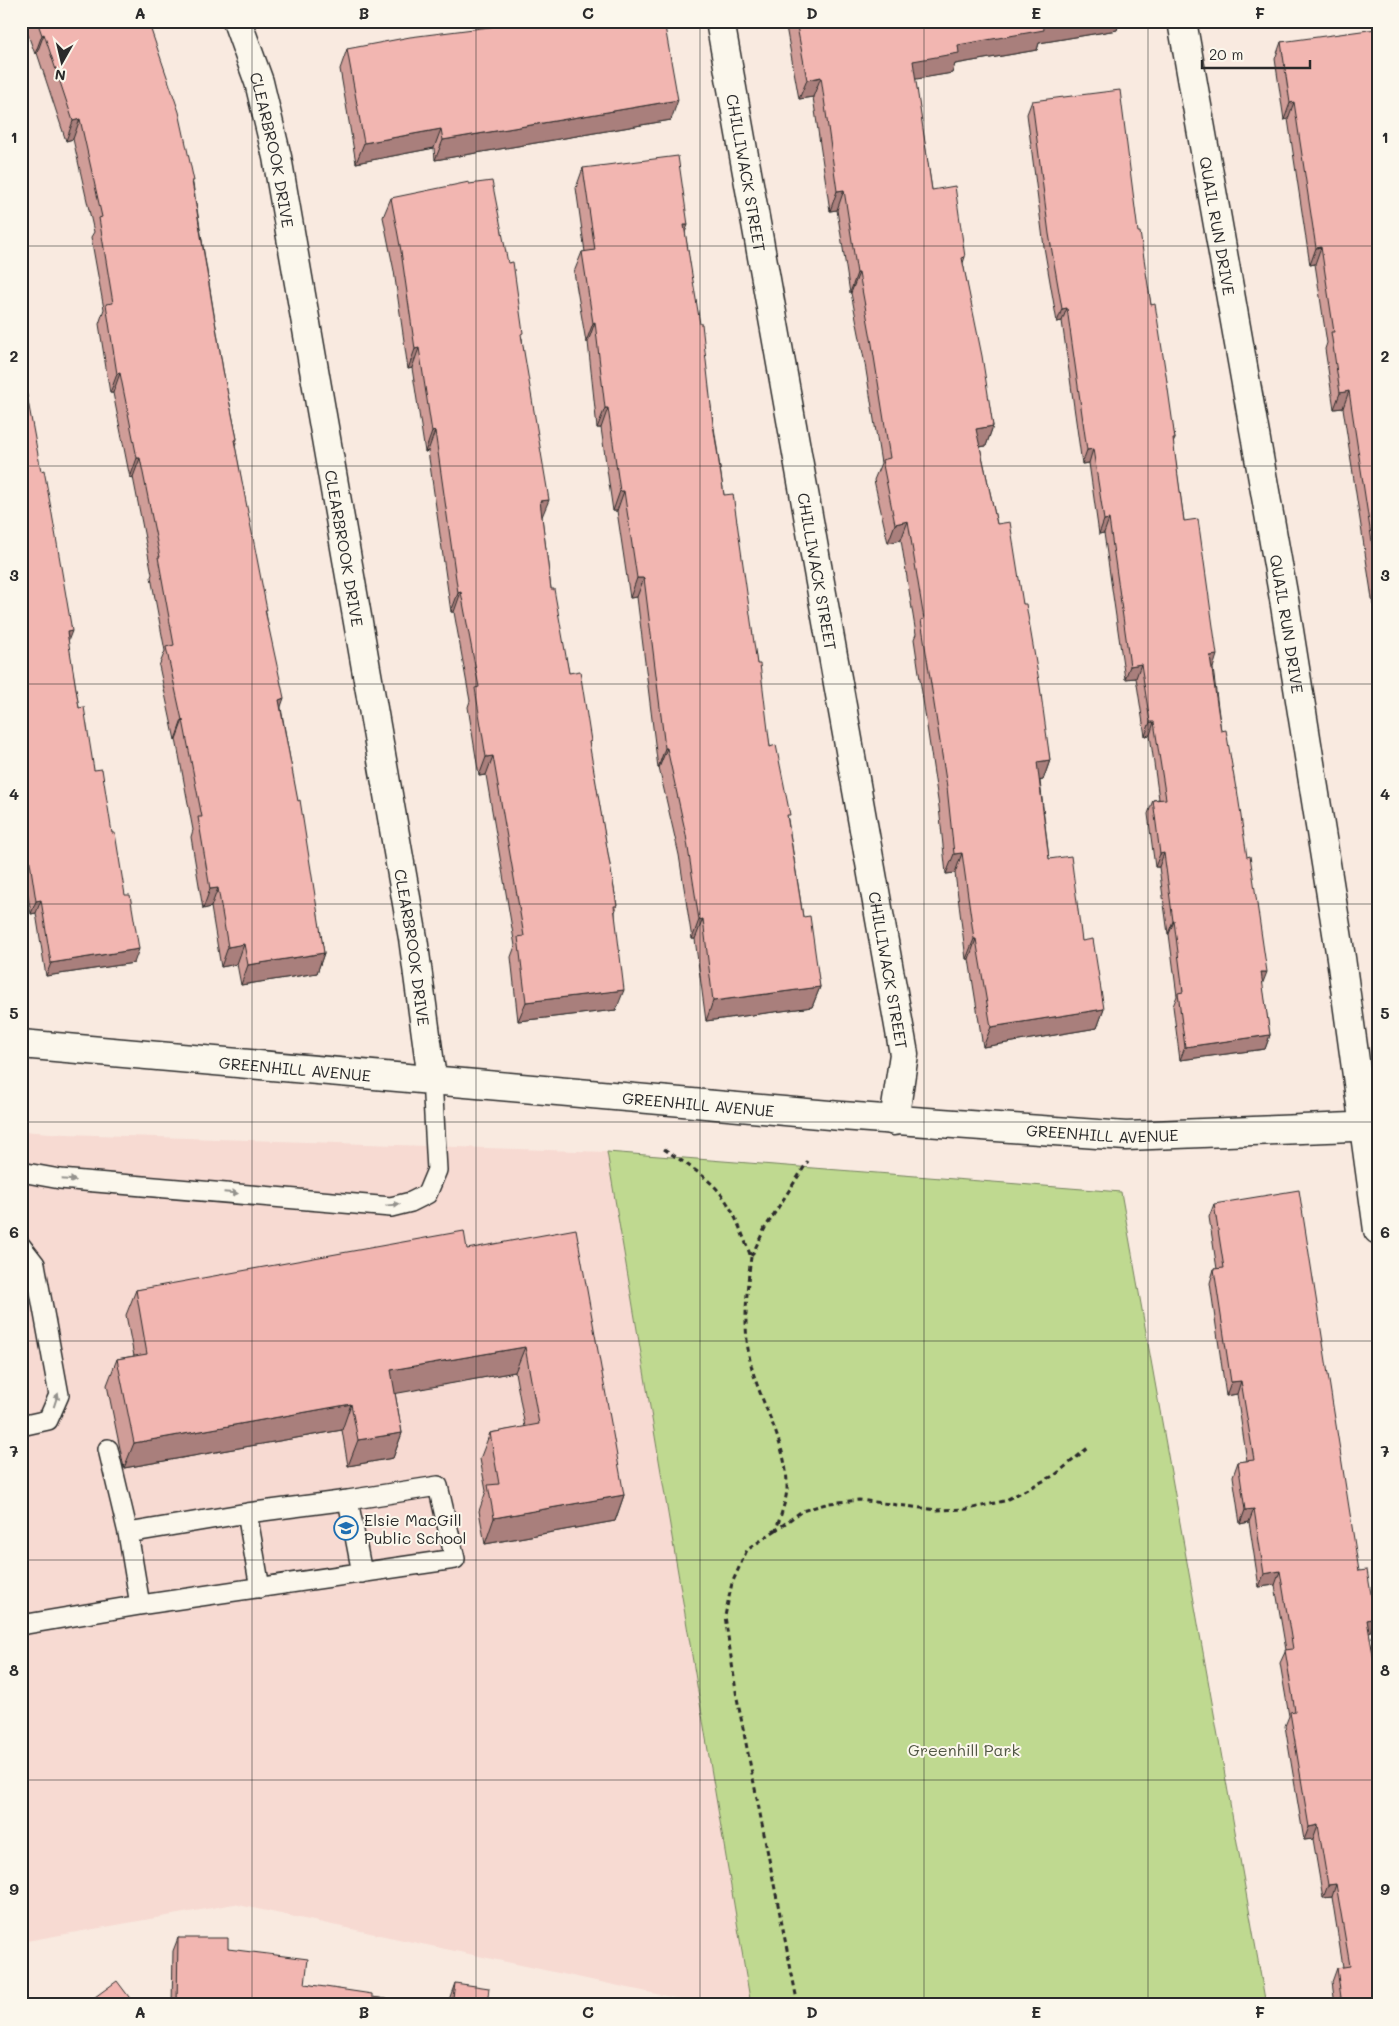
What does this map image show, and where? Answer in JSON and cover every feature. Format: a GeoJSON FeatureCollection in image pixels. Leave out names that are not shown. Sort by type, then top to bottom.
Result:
{"type":"FeatureCollection","features":[{"type":"Feature","properties":{"kind":"street","name":"CLEARBROOK DRIVE"},"geometry":{"type":"LineString","coordinates":[[237,21],[259,82],[277,157],[413,938],[432,1080]]}},
{"type":"Feature","properties":{"kind":"street","name":"CHILLIWACK STREET"},"geometry":{"type":"LineString","coordinates":[[720,21],[904,1054],[894,1121]]}},
{"type":"Feature","properties":{"kind":"street","name":"QUAIL RUN DRIVE"},"geometry":{"type":"LineString","coordinates":[[1182,21],[1284,599],[1341,958],[1371,1126],[1378,1230]]}},
{"type":"Feature","properties":{"kind":"street","name":"GREENHILL AVENUE"},"geometry":{"type":"LineString","coordinates":[[21,1044],[894,1121],[1126,1136],[1371,1126]]}},
{"type":"Feature","properties":{"kind":"lane"},"geometry":{"type":"LineString","coordinates":[[21,1172],[60,1179],[392,1207],[405,1204],[427,1194],[437,1170],[432,1080]]}},
{"type":"Feature","properties":{"kind":"lane"},"geometry":{"type":"LineString","coordinates":[[21,1246],[35,1264],[59,1395],[48,1420],[21,1426]]}},
{"type":"Feature","properties":{"kind":"lane"},"geometry":{"type":"LineString","coordinates":[[108,1449],[128,1533],[140,1605]]}},
{"type":"Feature","properties":{"kind":"lane"},"geometry":{"type":"LineString","coordinates":[[21,1625],[140,1605],[456,1559],[438,1486],[248,1513],[128,1533]]}},
{"type":"Feature","properties":{"kind":"lane"},"geometry":{"type":"LineString","coordinates":[[348,1500],[362,1573]]}},
{"type":"Feature","properties":{"kind":"lane"},"geometry":{"type":"LineString","coordinates":[[248,1513],[260,1588]]}},
{"type":"Feature","properties":{"kind":"path"},"geometry":{"type":"LineString","coordinates":[[664,1149],[705,1178],[722,1195],[739,1227],[751,1257]]}},
{"type":"Feature","properties":{"kind":"path"},"geometry":{"type":"LineString","coordinates":[[776,1530],[787,1491],[785,1462],[753,1370],[746,1332],[746,1290],[751,1257],[765,1228],[808,1161]]}},
{"type":"Feature","properties":{"kind":"path"},"geometry":{"type":"LineString","coordinates":[[798,2005],[737,1698],[725,1616],[732,1583],[747,1550],[802,1511],[829,1503],[859,1500],[937,1510],[969,1509],[1004,1501],[1055,1475],[1090,1446]]}},
{"type":"Feature","properties":{"kind":"shaded area","name":"Elsie MacGill Public School"},"geometry":{"type":"Polygon","coordinates":[[[21,1131],[607,1152],[751,2005],[708,2005],[234,1904],[21,1942],[21,1131]]]}},
{"type":"Feature","properties":{"kind":"green space","name":"Greenhill Park"},"geometry":{"type":"Polygon","coordinates":[[[607,1152],[1121,1192],[1266,2005],[751,2005],[607,1152]]]}},
{"type":"Feature","properties":{"kind":"building"},"geometry":{"type":"Polygon","coordinates":[[[37,21],[148,21],[179,112],[194,181],[192,181],[223,370],[237,439],[234,440],[267,610],[265,610],[284,698],[279,700],[298,801],[300,800],[324,953],[248,965],[244,944],[228,947],[218,888],[210,889],[198,817],[202,817],[183,720],[166,647],[174,645],[158,557],[160,557],[140,458],[137,458],[120,373],[117,374],[106,304],[113,303],[99,218],[102,217],[80,119],[73,121],[44,34],[42,35],[37,21]]]}},
{"type":"Feature","properties":{"kind":"building"},"geometry":{"type":"Polygon","coordinates":[[[537,21],[664,21],[678,100],[443,140],[441,129],[364,143],[347,49],[410,37],[537,21]]]}},
{"type":"Feature","properties":{"kind":"building"},"geometry":{"type":"Polygon","coordinates":[[[796,21],[1059,21],[1043,24],[1044,30],[958,45],[959,53],[913,61],[932,190],[955,186],[965,257],[962,258],[982,356],[993,426],[976,429],[997,524],[1010,522],[1023,604],[1026,604],[1040,687],[1050,760],[1037,762],[1049,859],[1071,856],[1082,941],[1093,939],[1104,1009],[991,1027],[976,939],[974,939],[962,853],[954,854],[947,787],[921,620],[924,619],[908,521],[895,524],[882,460],[890,458],[872,344],[859,273],[857,273],[844,190],[837,191],[821,77],[807,80],[796,21]]]}},
{"type":"Feature","properties":{"kind":"building"},"geometry":{"type":"Polygon","coordinates":[[[1376,29],[1378,38],[1378,581],[1349,391],[1340,393],[1331,332],[1334,332],[1321,247],[1316,248],[1294,102],[1290,103],[1281,42],[1376,29]]]}},
{"type":"Feature","properties":{"kind":"building"},"geometry":{"type":"Polygon","coordinates":[[[1120,90],[1138,232],[1140,232],[1151,305],[1155,304],[1166,375],[1184,521],[1198,519],[1217,655],[1210,656],[1221,731],[1226,730],[1247,857],[1250,856],[1267,972],[1261,972],[1270,1035],[1185,1047],[1178,993],[1183,992],[1174,921],[1164,853],[1160,854],[1153,800],[1166,799],[1154,722],[1150,722],[1141,664],[1130,666],[1109,519],[1104,520],[1093,449],[1087,450],[1067,308],[1062,309],[1049,234],[1032,101],[1120,90]]]}},
{"type":"Feature","properties":{"kind":"building"},"geometry":{"type":"Polygon","coordinates":[[[678,156],[688,225],[684,225],[700,324],[702,324],[713,424],[724,495],[733,494],[757,664],[760,664],[770,747],[776,745],[790,815],[787,815],[803,917],[810,916],[820,987],[713,1001],[703,919],[699,920],[686,835],[667,748],[665,748],[644,578],[637,578],[624,491],[620,491],[608,408],[605,408],[595,322],[593,323],[582,252],[595,250],[583,168],[678,156]]]}},
{"type":"Feature","properties":{"kind":"building"},"geometry":{"type":"Polygon","coordinates":[[[492,181],[508,263],[513,262],[523,333],[521,334],[549,500],[540,501],[551,589],[554,589],[569,673],[580,671],[591,741],[589,742],[617,906],[614,906],[624,990],[526,1002],[518,937],[524,936],[493,756],[486,757],[475,688],[479,687],[461,592],[458,593],[435,431],[432,432],[419,348],[415,349],[401,251],[391,198],[469,182],[469,184],[492,181]]]}},
{"type":"Feature","properties":{"kind":"building"},"geometry":{"type":"Polygon","coordinates":[[[21,360],[41,471],[44,470],[72,631],[67,632],[79,708],[84,707],[94,770],[102,769],[112,833],[115,833],[125,895],[130,895],[139,949],[51,963],[41,900],[36,901],[26,836],[22,837],[21,829],[21,360]]]}},
{"type":"Feature","properties":{"kind":"building"},"geometry":{"type":"Polygon","coordinates":[[[1299,1190],[1359,1571],[1367,1570],[1375,1618],[1367,1620],[1378,1684],[1375,1684],[1378,1701],[1378,2005],[1342,2005],[1337,1968],[1350,1966],[1336,1884],[1328,1885],[1318,1825],[1309,1827],[1290,1712],[1295,1711],[1285,1650],[1293,1649],[1280,1571],[1264,1574],[1254,1509],[1245,1510],[1238,1462],[1254,1460],[1241,1381],[1231,1382],[1214,1269],[1224,1268],[1214,1204],[1299,1190]]]}},
{"type":"Feature","properties":{"kind":"building"},"geometry":{"type":"Polygon","coordinates":[[[576,1229],[624,1495],[494,1518],[488,1485],[499,1484],[490,1433],[539,1424],[525,1347],[391,1370],[402,1433],[358,1440],[351,1404],[134,1443],[117,1359],[147,1354],[136,1290],[464,1231],[467,1249],[576,1229]]]}},
{"type":"Feature","properties":{"kind":"building"},"geometry":{"type":"Polygon","coordinates":[[[178,1938],[228,1938],[228,1949],[308,1959],[305,1984],[372,1994],[372,1997],[425,2005],[177,2005],[178,1938]]]}},
{"type":"Feature","properties":{"kind":"building"},"geometry":{"type":"Polygon","coordinates":[[[117,1981],[135,2005],[84,2005],[117,1981]]]}},
{"type":"Feature","properties":{"kind":"building"},"geometry":{"type":"Polygon","coordinates":[[[455,1983],[489,1988],[487,2005],[452,2005],[455,1983]]]}},
{"type":"Feature","properties":{"kind":"place","name":"Elsie MacGill Public School"},"geometry":{"type":"Point","coordinates":[346,1528]}}]}
